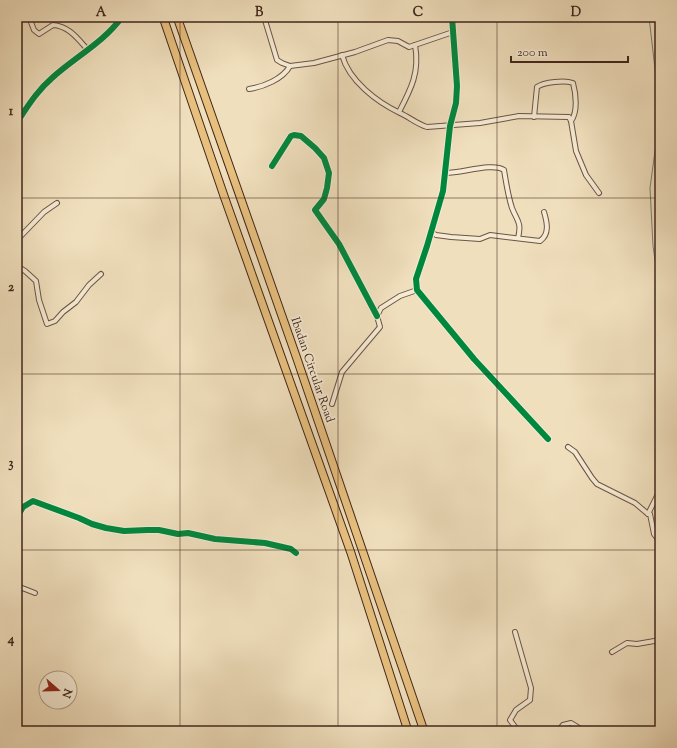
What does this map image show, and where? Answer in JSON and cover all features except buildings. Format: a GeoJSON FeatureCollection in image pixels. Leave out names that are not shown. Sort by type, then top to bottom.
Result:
{"type":"FeatureCollection","features":[{"type":"Feature","properties":{"kind":"highway","name":"Ibadan Circular Road"},"geometry":{"type":"LineString","coordinates":[[163,17],[350,553],[408,731]]}},
{"type":"Feature","properties":{"kind":"highway","name":"Ibadan Circular Road"},"geometry":{"type":"LineString","coordinates":[[177,17],[294,348],[424,731]]}},
{"type":"Feature","properties":{"kind":"street"},"geometry":{"type":"LineString","coordinates":[[29,17],[34,30],[39,34],[53,25],[60,25],[77,36],[88,50]]}},
{"type":"Feature","properties":{"kind":"street"},"geometry":{"type":"LineString","coordinates":[[17,122],[35,95],[50,79],[96,44],[122,17]]}},
{"type":"Feature","properties":{"kind":"street"},"geometry":{"type":"LineString","coordinates":[[264,17],[277,60],[282,64],[290,66],[314,63],[388,40],[398,40],[409,47],[415,46],[453,32]]}},
{"type":"Feature","properties":{"kind":"street"},"geometry":{"type":"LineString","coordinates":[[452,17],[457,86],[456,103],[450,126],[443,191],[416,279],[417,290],[474,359],[548,439]]}},
{"type":"Feature","properties":{"kind":"street"},"geometry":{"type":"LineString","coordinates":[[399,112],[413,82],[417,58],[415,46]]}},
{"type":"Feature","properties":{"kind":"street"},"geometry":{"type":"LineString","coordinates":[[342,55],[345,65],[368,92],[381,102],[427,127],[485,122],[519,116],[568,117],[571,121]]}},
{"type":"Feature","properties":{"kind":"street"},"geometry":{"type":"LineString","coordinates":[[249,89],[259,88],[280,77],[290,66]]}},
{"type":"Feature","properties":{"kind":"street"},"geometry":{"type":"LineString","coordinates":[[534,117],[537,88],[544,84],[568,81],[573,83],[575,91],[574,114],[571,121],[576,151],[586,175],[599,193]]}},
{"type":"Feature","properties":{"kind":"street"},"geometry":{"type":"LineString","coordinates":[[272,166],[294,135],[301,136],[324,158],[328,173],[327,188],[324,199],[315,210],[339,244],[376,316],[380,328],[342,372],[332,404]]}},
{"type":"Feature","properties":{"kind":"street"},"geometry":{"type":"LineString","coordinates":[[444,173],[492,167],[504,170],[505,180],[513,210],[518,218],[520,230],[518,238]]}},
{"type":"Feature","properties":{"kind":"street"},"geometry":{"type":"LineString","coordinates":[[17,239],[44,212],[57,203]]}},
{"type":"Feature","properties":{"kind":"street"},"geometry":{"type":"LineString","coordinates":[[431,232],[436,236],[480,239],[490,235],[540,241],[544,239],[547,230],[544,212]]}},
{"type":"Feature","properties":{"kind":"street"},"geometry":{"type":"LineString","coordinates":[[17,231],[17,239]]}},
{"type":"Feature","properties":{"kind":"street"},"geometry":{"type":"LineString","coordinates":[[17,266],[36,281],[39,300],[47,324],[55,320],[76,302],[89,285],[101,274]]}},
{"type":"Feature","properties":{"kind":"street"},"geometry":{"type":"LineString","coordinates":[[376,316],[382,308],[400,296],[417,290]]}},
{"type":"Feature","properties":{"kind":"street"},"geometry":{"type":"LineString","coordinates":[[568,447],[575,452],[597,484],[635,503],[650,514],[654,534],[660,542]]}},
{"type":"Feature","properties":{"kind":"street"},"geometry":{"type":"LineString","coordinates":[[648,514],[660,490]]}},
{"type":"Feature","properties":{"kind":"street"},"geometry":{"type":"LineString","coordinates":[[17,517],[23,507],[33,501],[92,524],[118,530],[159,530],[178,534],[188,533],[215,539],[265,543],[291,549],[296,553]]}},
{"type":"Feature","properties":{"kind":"street"},"geometry":{"type":"LineString","coordinates":[[17,586],[35,593]]}},
{"type":"Feature","properties":{"kind":"street"},"geometry":{"type":"LineString","coordinates":[[515,632],[531,688],[530,700],[516,710],[510,720],[518,731]]}},
{"type":"Feature","properties":{"kind":"street"},"geometry":{"type":"LineString","coordinates":[[612,652],[627,643],[637,644],[660,640]]}},
{"type":"Feature","properties":{"kind":"street"},"geometry":{"type":"LineString","coordinates":[[558,731],[563,725],[572,723],[584,731]]}},
{"type":"Feature","properties":{"kind":"waterway"},"geometry":{"type":"LineString","coordinates":[[649,17],[660,112]]}},
{"type":"Feature","properties":{"kind":"waterway"},"geometry":{"type":"LineString","coordinates":[[660,114],[650,188],[653,246],[660,294]]}},
{"type":"Feature","properties":{"kind":"cycle path"},"geometry":{"type":"LineString","coordinates":[[17,122],[42,88],[61,70],[106,35],[122,17]]}},
{"type":"Feature","properties":{"kind":"cycle path"},"geometry":{"type":"LineString","coordinates":[[452,17],[457,86],[456,103],[450,126],[443,191],[416,279],[417,290],[474,359],[548,439]]}},
{"type":"Feature","properties":{"kind":"cycle path"},"geometry":{"type":"LineString","coordinates":[[272,166],[291,136],[294,135],[301,136],[324,158],[329,173],[327,188],[324,199],[315,210],[339,244],[377,316]]}},
{"type":"Feature","properties":{"kind":"cycle path"},"geometry":{"type":"LineString","coordinates":[[17,517],[23,507],[33,501],[106,528],[124,531],[159,530],[178,534],[188,533],[215,539],[265,543],[291,549],[296,553]]}}]}
